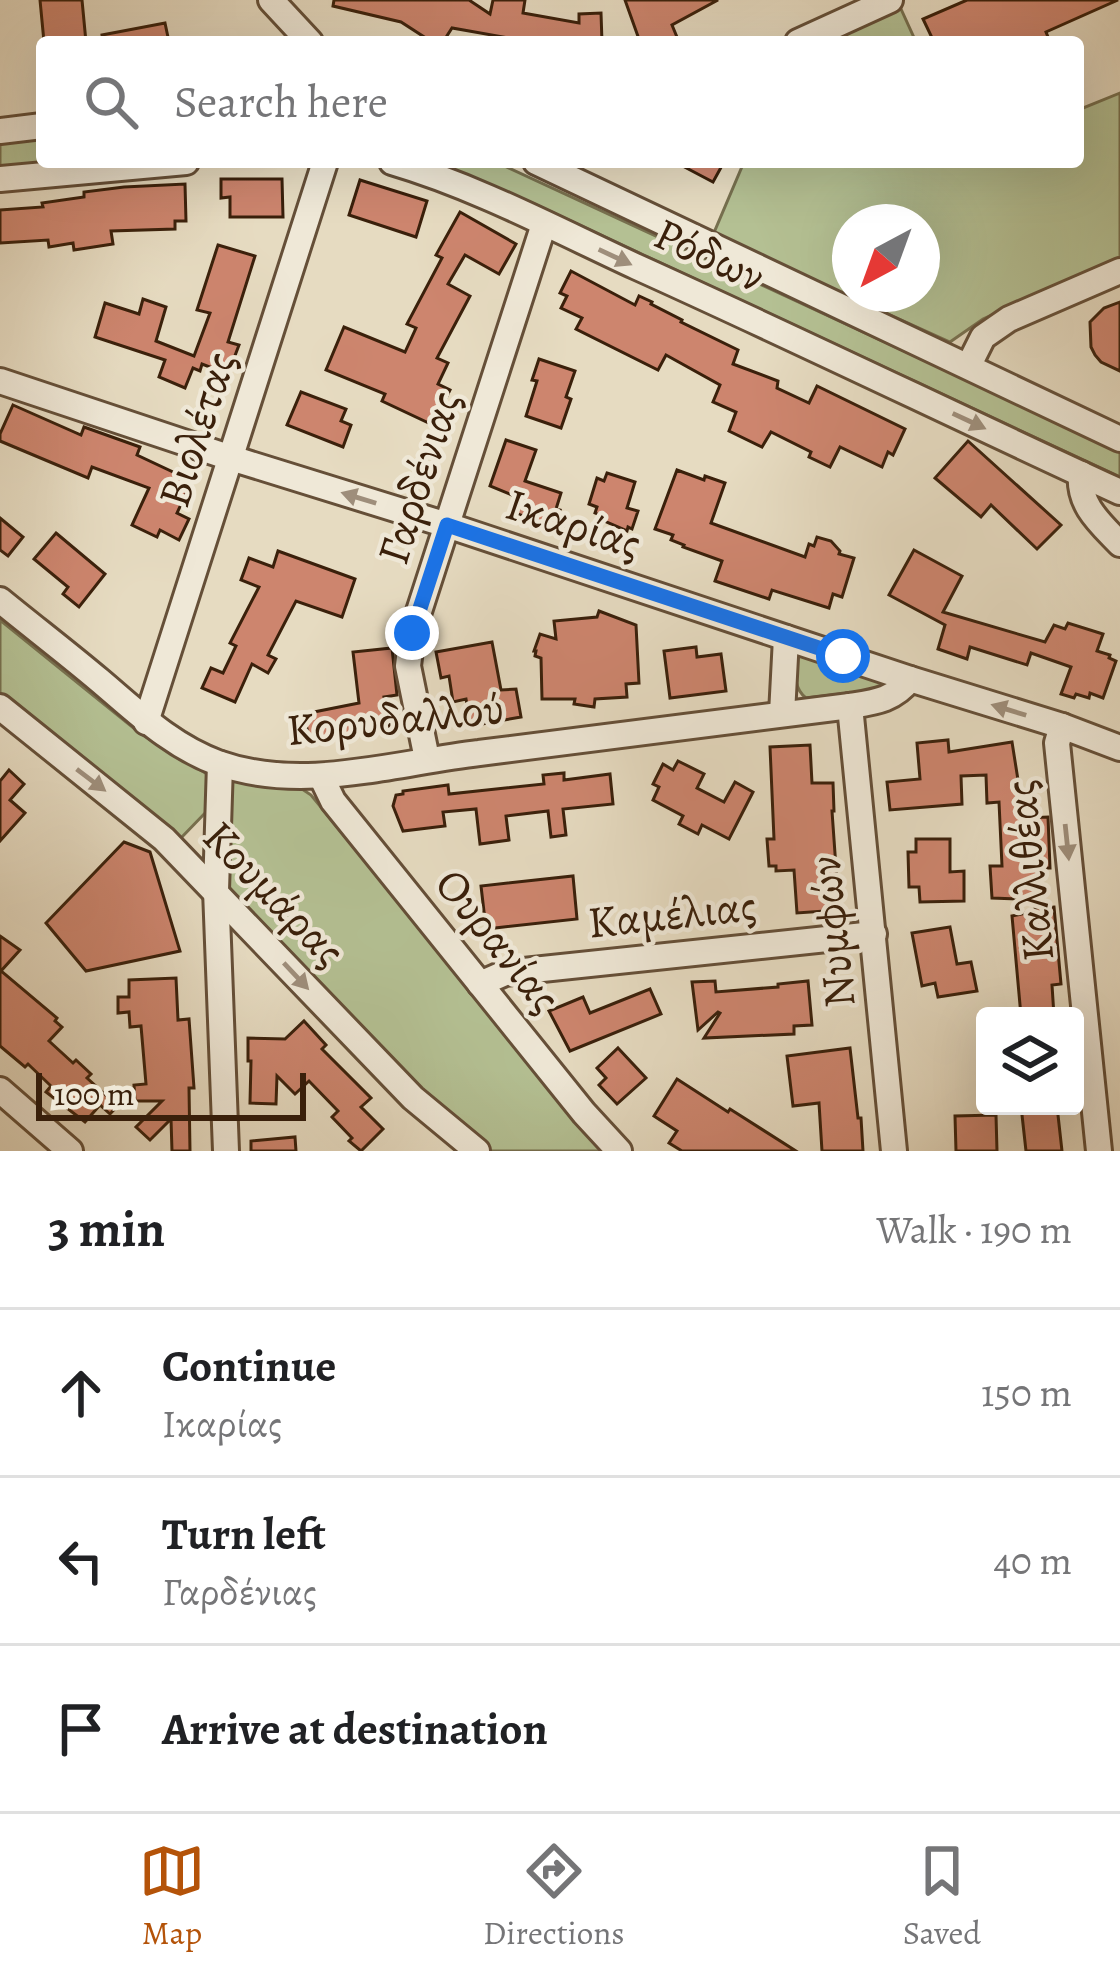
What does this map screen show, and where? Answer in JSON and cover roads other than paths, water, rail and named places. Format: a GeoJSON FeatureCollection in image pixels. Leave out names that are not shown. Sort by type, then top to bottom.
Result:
{"type":"FeatureCollection","features":[{"type":"Feature","properties":{"kind":"street"},"geometry":{"type":"LineString","coordinates":[[271,0],[304,36]]}},
{"type":"Feature","properties":{"kind":"street"},"geometry":{"type":"LineString","coordinates":[[811,36],[890,0]]}},
{"type":"Feature","properties":{"kind":"street"},"geometry":{"type":"LineString","coordinates":[[0,131],[36,127]]}},
{"type":"Feature","properties":{"kind":"street"},"geometry":{"type":"LineString","coordinates":[[0,179],[120,168]]}},
{"type":"Feature","properties":{"kind":"street","name":"Βιολέτας"},"geometry":{"type":"LineString","coordinates":[[146,722],[323,168]]}},
{"type":"Feature","properties":{"kind":"street","name":"Ρόδων"},"geometry":{"type":"LineString","coordinates":[[412,168],[812,346],[1120,492]]}},
{"type":"Feature","properties":{"kind":"street","name":"Ρόδων"},"geometry":{"type":"LineString","coordinates":[[554,168],[1120,439]]}},
{"type":"Feature","properties":{"kind":"street","name":"Γαρδένιας"},"geometry":{"type":"LineString","coordinates":[[427,759],[408,666],[412,633],[544,224]]}},
{"type":"Feature","properties":{"kind":"street"},"geometry":{"type":"LineString","coordinates":[[969,364],[983,337],[1009,319],[1120,271]]}},
{"type":"Feature","properties":{"kind":"street","name":"Ικαρίας"},"geometry":{"type":"LineString","coordinates":[[0,381],[1120,748]]}},
{"type":"Feature","properties":{"kind":"street"},"geometry":{"type":"LineString","coordinates":[[1081,474],[1082,498],[1120,544]]}},
{"type":"Feature","properties":{"kind":"street","name":"Κορυδαλλού"},"geometry":{"type":"LineString","coordinates":[[0,600],[184,748],[220,764],[286,776],[321,776],[850,706],[883,700],[900,692],[910,679]]}},
{"type":"Feature","properties":{"kind":"street"},"geometry":{"type":"LineString","coordinates":[[782,714],[787,638]]}},
{"type":"Feature","properties":{"kind":"street","name":"Νυμφών"},"geometry":{"type":"LineString","coordinates":[[850,706],[894,1151]]}},
{"type":"Feature","properties":{"kind":"street","name":"Κουμάρας"},"geometry":{"type":"LineString","coordinates":[[0,707],[164,839],[413,1098],[477,1151]]}},
{"type":"Feature","properties":{"kind":"street","name":"Καλλιθέας"},"geometry":{"type":"LineString","coordinates":[[1062,726],[1057,743],[1099,1151]]}},
{"type":"Feature","properties":{"kind":"street"},"geometry":{"type":"LineString","coordinates":[[220,764],[216,890],[226,1151]]}},
{"type":"Feature","properties":{"kind":"street","name":"Ουρανίας"},"geometry":{"type":"LineString","coordinates":[[321,776],[333,801],[619,1151]]}},
{"type":"Feature","properties":{"kind":"street","name":"Καμέλιας"},"geometry":{"type":"LineString","coordinates":[[480,984],[505,973],[874,934]]}},
{"type":"Feature","properties":{"kind":"street"},"geometry":{"type":"LineString","coordinates":[[0,1090],[70,1151]]}}]}
